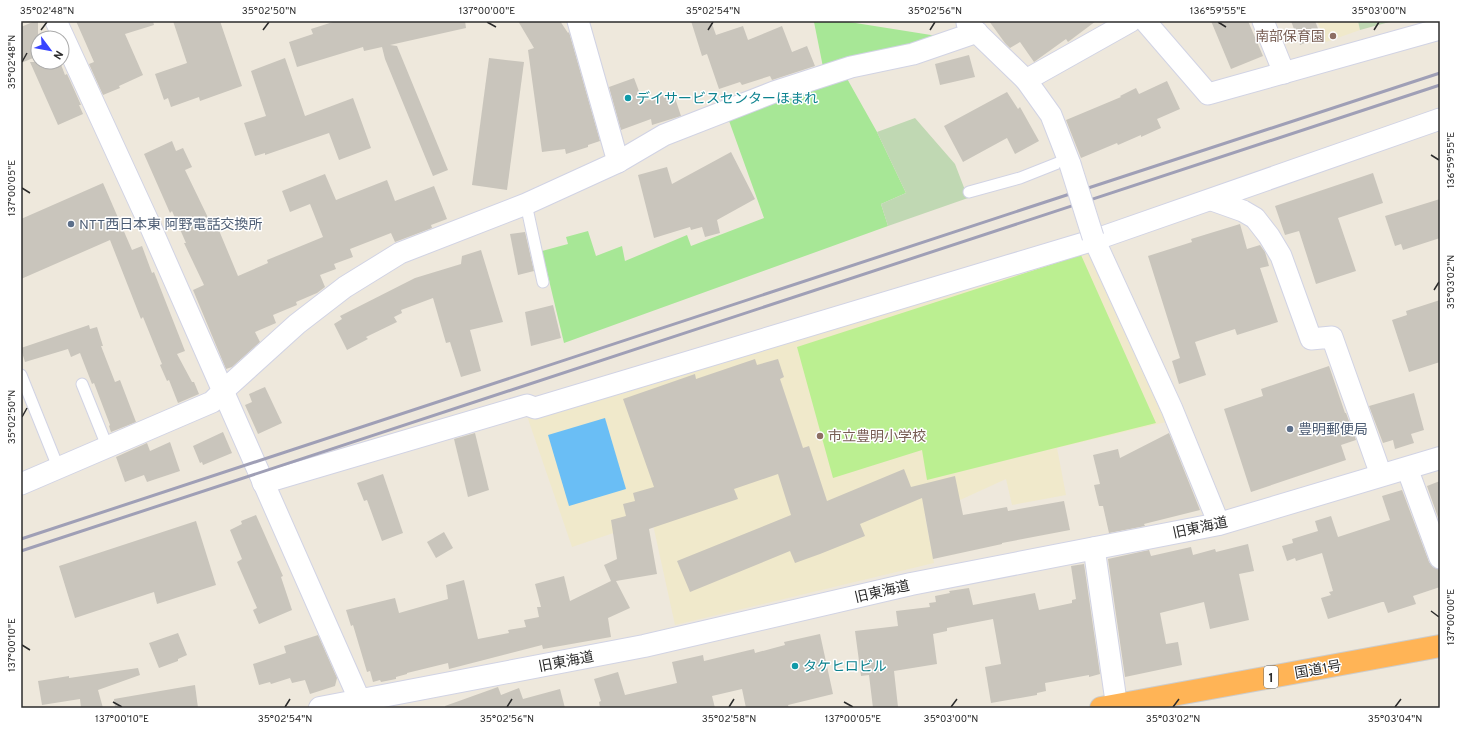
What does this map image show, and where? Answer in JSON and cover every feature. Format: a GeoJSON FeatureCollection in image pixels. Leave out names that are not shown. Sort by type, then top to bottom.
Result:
{"type":"FeatureCollection","features":[{"type":"Feature","properties":{"kind":"highway","name":"国道1号"},"geometry":{"type":"LineString","coordinates":[[1112,707],[1440,646]]}},
{"type":"Feature","properties":{"kind":"street"},"geometry":{"type":"LineString","coordinates":[[56,21],[148,222],[361,704]]}},
{"type":"Feature","properties":{"kind":"street"},"geometry":{"type":"LineString","coordinates":[[578,21],[618,162]]}},
{"type":"Feature","properties":{"kind":"street"},"geometry":{"type":"LineString","coordinates":[[1026,80],[1131,21]]}},
{"type":"Feature","properties":{"kind":"street"},"geometry":{"type":"LineString","coordinates":[[1145,21],[1208,94],[1440,29]]}},
{"type":"Feature","properties":{"kind":"street"},"geometry":{"type":"LineString","coordinates":[[1263,21],[1284,73]]}},
{"type":"Feature","properties":{"kind":"street"},"geometry":{"type":"LineString","coordinates":[[21,484],[212,402],[297,324],[345,287],[400,253],[526,204],[618,162],[664,135],[774,92],[851,67],[913,54],[970,27],[1026,80],[1051,115],[1069,161],[1094,239],[1172,409],[1219,524]]}},
{"type":"Feature","properties":{"kind":"street"},"geometry":{"type":"LineString","coordinates":[[263,484],[527,405],[535,408],[1094,239],[1212,200],[1440,120]]}},
{"type":"Feature","properties":{"kind":"street"},"geometry":{"type":"LineString","coordinates":[[1212,200],[1243,211],[1255,218],[1269,236],[1281,256],[1311,339],[1332,337],[1381,475]]}},
{"type":"Feature","properties":{"kind":"street","name":"旧東海道"},"geometry":{"type":"LineString","coordinates":[[320,708],[361,704],[644,646],[911,584],[1219,524],[1440,458]]}},
{"type":"Feature","properties":{"kind":"street"},"geometry":{"type":"LineString","coordinates":[[1407,468],[1440,558]]}},
{"type":"Feature","properties":{"kind":"street"},"geometry":{"type":"LineString","coordinates":[[1094,548],[1112,707]]}},
{"type":"Feature","properties":{"kind":"lane"},"geometry":{"type":"LineString","coordinates":[[969,192],[1020,178],[1069,161]]}},
{"type":"Feature","properties":{"kind":"lane"},"geometry":{"type":"LineString","coordinates":[[526,204],[542,282]]}},
{"type":"Feature","properties":{"kind":"lane"},"geometry":{"type":"LineString","coordinates":[[21,375],[58,467]]}},
{"type":"Feature","properties":{"kind":"lane"},"geometry":{"type":"LineString","coordinates":[[82,384],[107,446]]}},
{"type":"Feature","properties":{"kind":"shaded area","name":"南部保育園"},"geometry":{"type":"Polygon","coordinates":[[[1317,21],[1358,21],[1360,30],[1326,42],[1317,21]]]}},
{"type":"Feature","properties":{"kind":"shaded area","name":"市立豊明小学校"},"geometry":{"type":"Polygon","coordinates":[[[1089,245],[1166,422],[1057,448],[1066,495],[1012,505],[1006,479],[925,516],[934,563],[675,625],[652,520],[572,547],[526,413],[1089,245]]]}},
{"type":"Feature","properties":{"kind":"green space"},"geometry":{"type":"Polygon","coordinates":[[[843,21],[931,35],[953,36],[823,67],[814,22],[843,21]]]}},
{"type":"Feature","properties":{"kind":"green space"},"geometry":{"type":"Polygon","coordinates":[[[1358,21],[1393,21],[1360,30],[1358,21]]]}},
{"type":"Feature","properties":{"kind":"green space"},"geometry":{"type":"Polygon","coordinates":[[[845,75],[877,132],[906,193],[881,204],[888,226],[564,343],[542,251],[568,244],[566,237],[588,231],[596,256],[622,246],[625,261],[687,235],[691,246],[764,218],[728,118],[845,75]]]}},
{"type":"Feature","properties":{"kind":"green space"},"geometry":{"type":"Polygon","coordinates":[[[915,118],[955,164],[968,198],[888,226],[881,204],[906,193],[877,132],[915,118]]]}},
{"type":"Feature","properties":{"kind":"green space"},"geometry":{"type":"Polygon","coordinates":[[[1081,255],[1156,423],[927,480],[922,450],[833,478],[797,347],[1081,255]]]}},
{"type":"Feature","properties":{"kind":"water"},"geometry":{"type":"Polygon","coordinates":[[[605,418],[626,489],[569,506],[548,435],[605,418]]]}},
{"type":"Feature","properties":{"kind":"building"},"geometry":{"type":"Polygon","coordinates":[[[38,21],[38,30],[30,30],[30,59],[21,63],[21,27],[38,21]]]}},
{"type":"Feature","properties":{"kind":"building"},"geometry":{"type":"Polygon","coordinates":[[[76,21],[153,21],[154,25],[125,34],[143,75],[119,86],[120,88],[103,95],[89,64],[94,62],[76,21]]]}},
{"type":"Feature","properties":{"kind":"building"},"geometry":{"type":"Polygon","coordinates":[[[173,21],[220,21],[242,86],[200,101],[199,97],[171,107],[168,98],[164,100],[155,74],[187,63],[173,21]]]}},
{"type":"Feature","properties":{"kind":"building"},"geometry":{"type":"Polygon","coordinates":[[[336,21],[465,21],[466,28],[390,45],[397,46],[448,170],[433,176],[385,59],[382,47],[364,51],[363,47],[297,67],[289,42],[313,34],[311,29],[336,21]]]}},
{"type":"Feature","properties":{"kind":"building"},"geometry":{"type":"Polygon","coordinates":[[[518,21],[560,21],[568,33],[569,32],[600,141],[588,145],[588,147],[566,154],[565,149],[542,152],[528,50],[534,48],[518,21]]]}},
{"type":"Feature","properties":{"kind":"building"},"geometry":{"type":"Polygon","coordinates":[[[691,21],[711,21],[716,35],[743,26],[748,40],[782,26],[792,52],[807,46],[815,66],[772,80],[770,76],[742,85],[740,82],[719,89],[707,54],[702,56],[691,21]]]}},
{"type":"Feature","properties":{"kind":"building"},"geometry":{"type":"Polygon","coordinates":[[[989,21],[1096,21],[1068,42],[1066,39],[1034,62],[1020,42],[1010,48],[989,21]]]}},
{"type":"Feature","properties":{"kind":"building"},"geometry":{"type":"Polygon","coordinates":[[[1211,21],[1248,21],[1263,56],[1231,69],[1211,21]]]}},
{"type":"Feature","properties":{"kind":"building"},"geometry":{"type":"Polygon","coordinates":[[[1291,21],[1315,21],[1321,36],[1300,45],[1291,21]]]}},
{"type":"Feature","properties":{"kind":"building"},"geometry":{"type":"Polygon","coordinates":[[[969,55],[975,77],[940,85],[935,64],[969,55]]]}},
{"type":"Feature","properties":{"kind":"building"},"geometry":{"type":"Polygon","coordinates":[[[285,58],[305,116],[353,98],[371,148],[339,160],[329,133],[265,155],[265,153],[255,156],[244,123],[266,116],[251,71],[285,58]]]}},
{"type":"Feature","properties":{"kind":"building"},"geometry":{"type":"Polygon","coordinates":[[[489,58],[524,62],[507,190],[472,185],[489,58]]]}},
{"type":"Feature","properties":{"kind":"building"},"geometry":{"type":"Polygon","coordinates":[[[34,70],[63,70],[65,75],[67,74],[81,105],[79,105],[83,114],[58,125],[34,70]]]}},
{"type":"Feature","properties":{"kind":"building"},"geometry":{"type":"Polygon","coordinates":[[[634,78],[643,102],[673,92],[681,116],[652,125],[651,119],[621,130],[609,87],[634,78]]]}},
{"type":"Feature","properties":{"kind":"building"},"geometry":{"type":"Polygon","coordinates":[[[1167,81],[1180,109],[1157,119],[1161,128],[1118,145],[1117,143],[1081,158],[1066,120],[1121,97],[1120,96],[1136,88],[1139,94],[1167,81]]]}},
{"type":"Feature","properties":{"kind":"building"},"geometry":{"type":"Polygon","coordinates":[[[1007,92],[1018,109],[1020,107],[1039,141],[1015,154],[1007,138],[963,162],[944,126],[1007,92]]]}},
{"type":"Feature","properties":{"kind":"building"},"geometry":{"type":"Polygon","coordinates":[[[172,141],[176,151],[183,148],[192,167],[185,170],[214,230],[218,228],[238,276],[268,263],[267,260],[323,237],[310,204],[290,212],[282,191],[325,174],[336,200],[387,180],[395,201],[434,186],[447,219],[431,225],[432,228],[395,242],[391,233],[350,249],[353,257],[334,264],[336,269],[320,275],[325,287],[317,293],[296,302],[297,305],[273,315],[276,323],[255,332],[260,342],[232,367],[226,369],[193,290],[204,285],[184,243],[186,243],[172,211],[170,213],[144,154],[172,141]]]}},
{"type":"Feature","properties":{"kind":"building"},"geometry":{"type":"Polygon","coordinates":[[[731,152],[755,199],[717,220],[720,233],[705,237],[702,227],[691,230],[690,227],[654,238],[638,175],[667,167],[672,184],[731,152]]]}},
{"type":"Feature","properties":{"kind":"building"},"geometry":{"type":"Polygon","coordinates":[[[1373,173],[1383,203],[1338,218],[1356,271],[1316,284],[1299,231],[1285,235],[1275,206],[1373,173]]]}},
{"type":"Feature","properties":{"kind":"building"},"geometry":{"type":"Polygon","coordinates":[[[103,183],[132,250],[142,246],[152,273],[154,272],[185,351],[177,354],[192,382],[194,382],[199,394],[178,403],[169,380],[167,381],[160,365],[162,364],[143,317],[141,319],[110,240],[21,279],[21,219],[103,183]]]}},
{"type":"Feature","properties":{"kind":"building"},"geometry":{"type":"Polygon","coordinates":[[[1440,199],[1440,238],[1403,250],[1401,244],[1395,246],[1385,216],[1440,199]]]}},
{"type":"Feature","properties":{"kind":"building"},"geometry":{"type":"Polygon","coordinates":[[[1240,224],[1247,249],[1260,245],[1265,252],[1269,266],[1260,268],[1278,322],[1237,335],[1235,329],[1195,342],[1206,375],[1179,384],[1172,361],[1180,358],[1148,256],[1192,242],[1191,239],[1240,224]]]}},
{"type":"Feature","properties":{"kind":"building"},"geometry":{"type":"Polygon","coordinates":[[[525,232],[534,271],[518,275],[510,234],[525,232]]]}},
{"type":"Feature","properties":{"kind":"building"},"geometry":{"type":"Polygon","coordinates":[[[481,250],[503,322],[470,330],[481,371],[461,377],[450,342],[446,343],[433,298],[401,310],[402,313],[394,317],[397,322],[366,337],[368,339],[347,350],[334,324],[342,319],[340,316],[415,278],[461,264],[462,256],[481,250]]]}},
{"type":"Feature","properties":{"kind":"building"},"geometry":{"type":"Polygon","coordinates":[[[1440,300],[1440,362],[1409,372],[1392,320],[1407,315],[1406,311],[1440,300]]]}},
{"type":"Feature","properties":{"kind":"building"},"geometry":{"type":"Polygon","coordinates":[[[553,305],[561,338],[531,346],[525,312],[553,305]]]}},
{"type":"Feature","properties":{"kind":"building"},"geometry":{"type":"Polygon","coordinates":[[[89,325],[90,329],[97,327],[103,346],[101,346],[115,382],[120,380],[136,422],[111,432],[110,425],[94,383],[92,384],[80,353],[71,357],[68,349],[25,362],[21,349],[89,325]]]}},
{"type":"Feature","properties":{"kind":"building"},"geometry":{"type":"Polygon","coordinates":[[[755,359],[757,365],[778,359],[784,377],[780,379],[803,448],[809,446],[827,501],[904,469],[911,487],[955,476],[963,515],[1007,507],[1008,511],[1064,501],[1070,530],[1002,543],[933,559],[922,498],[860,524],[865,536],[795,563],[790,551],[690,592],[677,561],[791,515],[778,474],[734,489],[738,499],[649,529],[657,574],[616,581],[630,608],[608,618],[611,637],[543,649],[542,645],[449,669],[448,663],[407,673],[396,677],[396,679],[373,682],[370,671],[367,672],[353,625],[351,626],[346,610],[395,598],[399,613],[448,599],[446,585],[464,580],[478,639],[509,633],[508,630],[526,627],[524,620],[539,617],[537,607],[541,607],[535,584],[564,576],[570,601],[611,581],[604,565],[617,559],[611,520],[626,516],[623,504],[635,501],[633,493],[654,487],[623,399],[695,374],[696,379],[755,359]]]}},
{"type":"Feature","properties":{"kind":"building"},"geometry":{"type":"Polygon","coordinates":[[[1329,366],[1356,440],[1341,445],[1346,460],[1251,492],[1224,409],[1263,396],[1261,389],[1329,366]]]}},
{"type":"Feature","properties":{"kind":"building"},"geometry":{"type":"Polygon","coordinates":[[[265,387],[282,423],[258,434],[245,405],[252,402],[249,394],[265,387]]]}},
{"type":"Feature","properties":{"kind":"building"},"geometry":{"type":"Polygon","coordinates":[[[1414,393],[1424,430],[1411,434],[1414,443],[1395,449],[1393,440],[1383,443],[1369,406],[1414,393]]]}},
{"type":"Feature","properties":{"kind":"building"},"geometry":{"type":"Polygon","coordinates":[[[223,432],[232,453],[203,465],[202,462],[200,463],[193,446],[223,432]]]}},
{"type":"Feature","properties":{"kind":"building"},"geometry":{"type":"Polygon","coordinates":[[[475,433],[489,490],[468,497],[454,439],[475,433]]]}},
{"type":"Feature","properties":{"kind":"building"},"geometry":{"type":"Polygon","coordinates":[[[1169,433],[1200,510],[1144,524],[1145,526],[1109,533],[1103,506],[1099,506],[1094,485],[1100,484],[1093,455],[1118,449],[1120,458],[1169,433]]]}},
{"type":"Feature","properties":{"kind":"building"},"geometry":{"type":"Polygon","coordinates":[[[170,442],[180,471],[147,482],[144,475],[125,482],[116,457],[147,443],[150,451],[170,442]]]}},
{"type":"Feature","properties":{"kind":"building"},"geometry":{"type":"Polygon","coordinates":[[[383,474],[403,533],[382,541],[367,500],[364,501],[357,483],[383,474]]]}},
{"type":"Feature","properties":{"kind":"building"},"geometry":{"type":"Polygon","coordinates":[[[1440,481],[1440,523],[1427,486],[1440,481]]]}},
{"type":"Feature","properties":{"kind":"building"},"geometry":{"type":"Polygon","coordinates":[[[1402,490],[1429,562],[1433,567],[1440,570],[1440,587],[1413,596],[1416,604],[1388,613],[1384,602],[1382,602],[1328,619],[1321,598],[1331,595],[1329,592],[1333,591],[1322,553],[1296,561],[1295,558],[1287,561],[1282,546],[1293,543],[1292,539],[1318,531],[1315,521],[1331,516],[1338,537],[1390,520],[1382,496],[1402,490]]]}},
{"type":"Feature","properties":{"kind":"building"},"geometry":{"type":"Polygon","coordinates":[[[256,515],[283,576],[281,577],[292,610],[259,624],[253,610],[257,608],[237,562],[242,559],[230,530],[242,524],[241,521],[256,515]]]}},
{"type":"Feature","properties":{"kind":"building"},"geometry":{"type":"Polygon","coordinates":[[[196,521],[216,585],[157,604],[154,592],[75,618],[59,566],[196,521]]]}},
{"type":"Feature","properties":{"kind":"building"},"geometry":{"type":"Polygon","coordinates":[[[444,532],[453,548],[436,558],[427,542],[444,532]]]}},
{"type":"Feature","properties":{"kind":"building"},"geometry":{"type":"Polygon","coordinates":[[[1248,544],[1254,571],[1239,574],[1249,620],[1210,629],[1204,602],[1160,613],[1166,644],[1178,642],[1182,665],[1125,677],[1108,559],[1149,550],[1151,556],[1191,547],[1193,555],[1215,549],[1216,552],[1248,544]]]}},
{"type":"Feature","properties":{"kind":"building"},"geometry":{"type":"Polygon","coordinates":[[[1084,564],[1100,674],[1045,683],[1046,691],[1037,693],[1037,695],[991,703],[985,667],[1001,664],[993,619],[947,628],[947,631],[933,634],[937,664],[894,671],[898,707],[873,708],[869,675],[861,676],[855,631],[898,626],[896,611],[930,607],[929,603],[936,602],[935,596],[950,593],[949,591],[969,588],[973,605],[1035,593],[1039,610],[1072,603],[1072,600],[1076,599],[1071,566],[1084,564]]]}},
{"type":"Feature","properties":{"kind":"building"},"geometry":{"type":"Polygon","coordinates":[[[178,633],[187,655],[178,659],[178,661],[159,668],[149,643],[178,633]]]}},
{"type":"Feature","properties":{"kind":"building"},"geometry":{"type":"Polygon","coordinates":[[[820,634],[833,694],[788,705],[789,708],[746,708],[742,689],[712,696],[715,708],[600,708],[599,702],[601,701],[594,679],[618,672],[625,695],[677,683],[672,662],[703,655],[704,661],[754,649],[755,653],[785,645],[784,642],[820,634]]]}},
{"type":"Feature","properties":{"kind":"building"},"geometry":{"type":"Polygon","coordinates":[[[318,635],[337,678],[335,686],[310,694],[305,680],[292,683],[290,678],[271,684],[270,682],[259,685],[253,664],[286,653],[284,646],[318,635]]]}},
{"type":"Feature","properties":{"kind":"building"},"geometry":{"type":"Polygon","coordinates":[[[138,668],[140,675],[98,690],[103,708],[81,708],[80,699],[42,705],[38,681],[138,668]]]}},
{"type":"Feature","properties":{"kind":"building"},"geometry":{"type":"Polygon","coordinates":[[[195,685],[198,708],[115,708],[114,699],[195,685]]]}},
{"type":"Feature","properties":{"kind":"building"},"geometry":{"type":"Polygon","coordinates":[[[498,687],[501,695],[519,688],[523,699],[560,689],[565,708],[445,708],[445,706],[498,687]]]}},
{"type":"Feature","properties":{"kind":"railway"},"geometry":{"type":"LineString","coordinates":[[21,539],[1440,73]]}},
{"type":"Feature","properties":{"kind":"railway"},"geometry":{"type":"LineString","coordinates":[[21,551],[1440,85]]}},
{"type":"Feature","properties":{"kind":"place","name":"南部保育園"},"geometry":{"type":"Point","coordinates":[1333,36]}},
{"type":"Feature","properties":{"kind":"place","name":"デイサービスセンターほまれ"},"geometry":{"type":"Point","coordinates":[628,98]}},
{"type":"Feature","properties":{"kind":"place","name":"NTT西日本東 阿野電話交換所"},"geometry":{"type":"Point","coordinates":[71,224]}},
{"type":"Feature","properties":{"kind":"place","name":"豊明郵便局"},"geometry":{"type":"Point","coordinates":[1290,429]}},
{"type":"Feature","properties":{"kind":"place","name":"市立豊明小学校"},"geometry":{"type":"Point","coordinates":[820,436]}},
{"type":"Feature","properties":{"kind":"place","name":"タケヒロビル"},"geometry":{"type":"Point","coordinates":[795,666]}}]}
